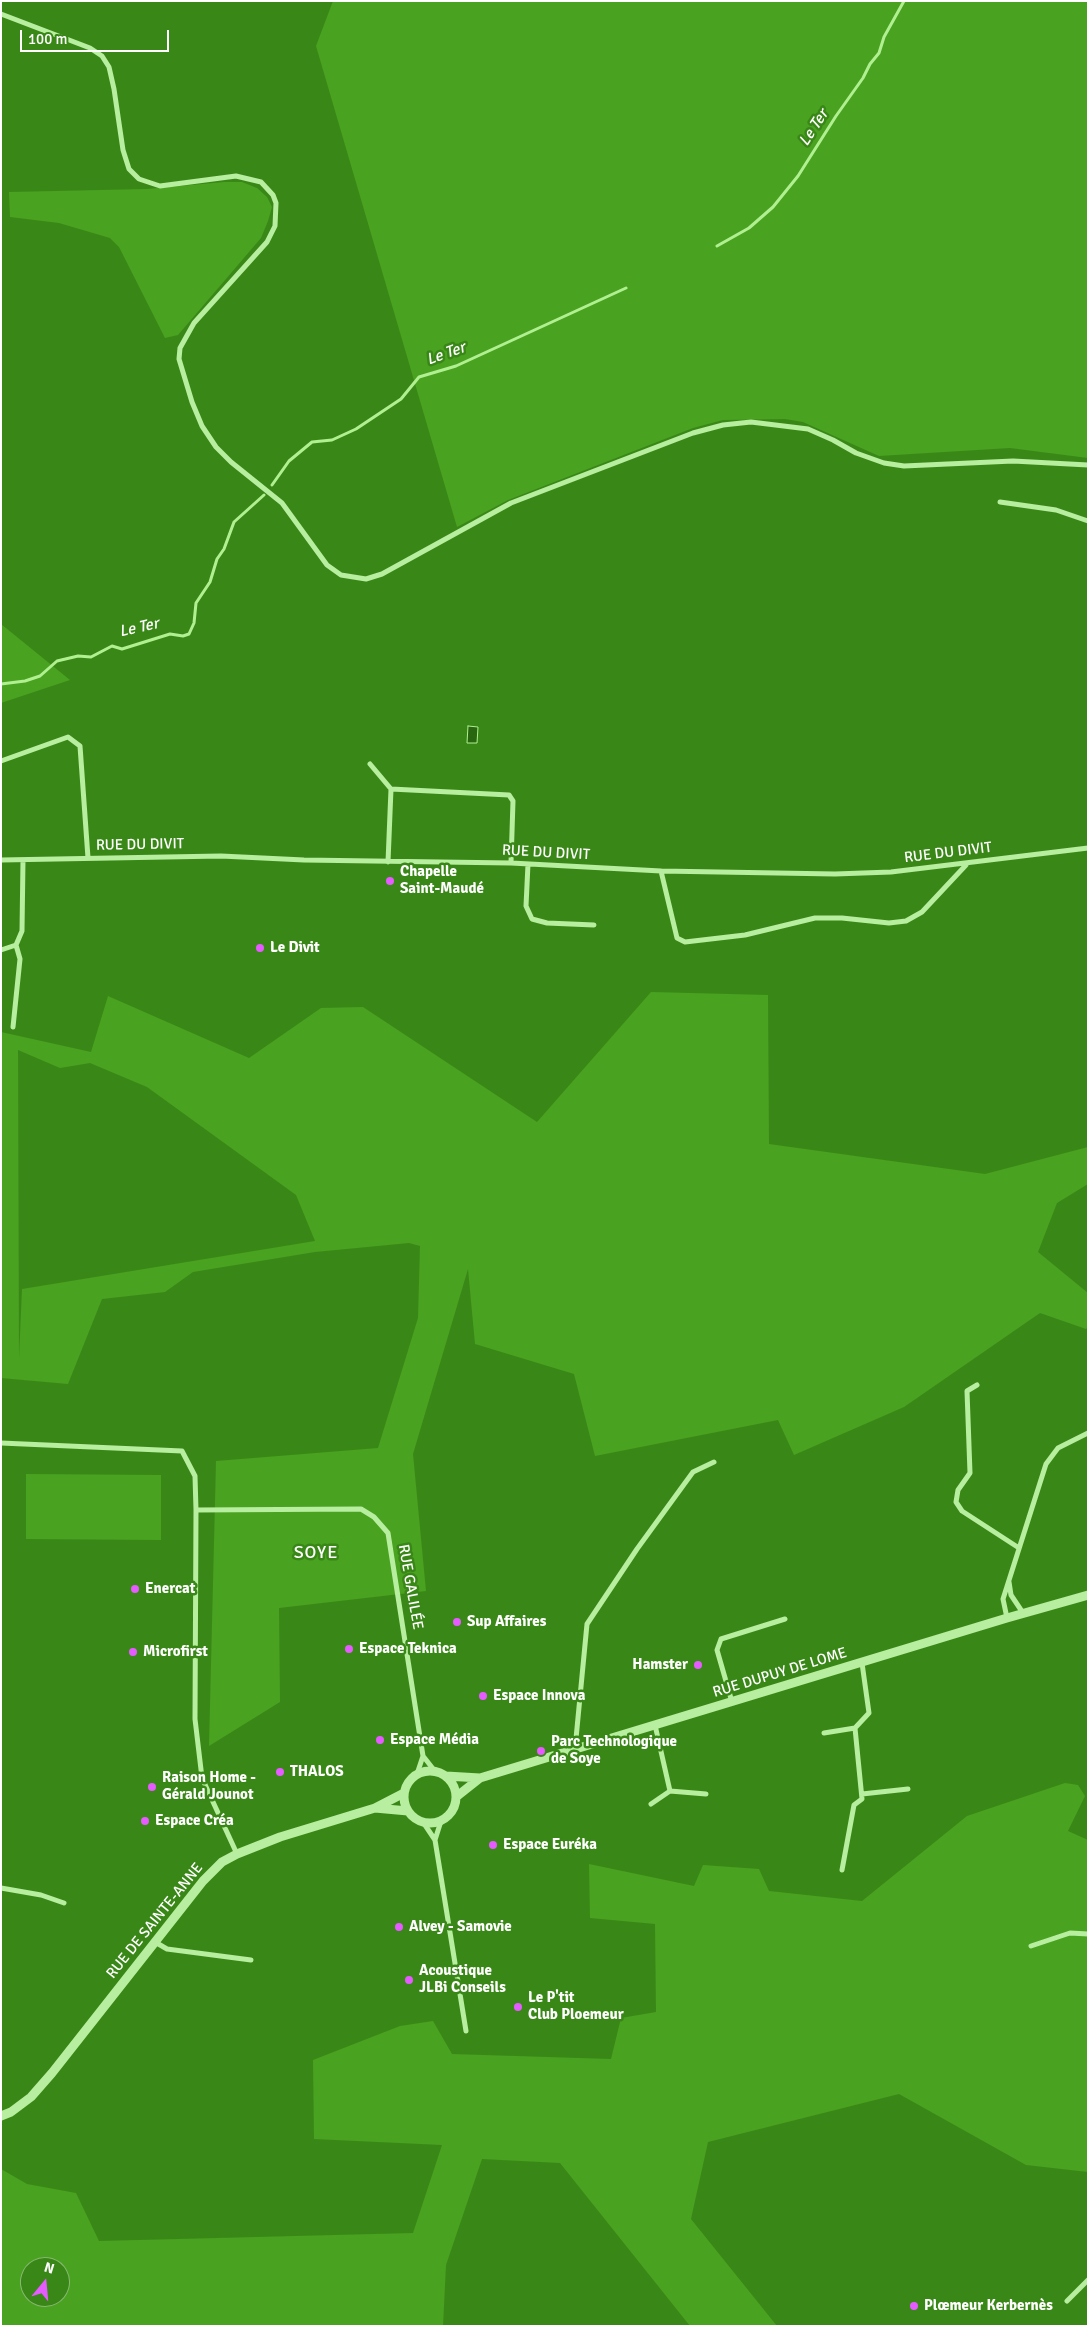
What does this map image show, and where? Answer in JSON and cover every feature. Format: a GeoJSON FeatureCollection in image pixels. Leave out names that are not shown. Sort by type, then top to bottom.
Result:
{"type":"FeatureCollection","features":[{"type":"Feature","properties":{"kind":"street"},"geometry":{"type":"LineString","coordinates":[[1,14],[90,48],[102,56],[109,67],[114,89],[123,150],[129,169],[139,179],[160,186],[236,176],[260,182],[273,195],[276,203],[275,226],[267,242],[194,323],[183,341],[178,359],[202,426],[216,447],[231,462],[282,503],[327,565],[341,575],[357,579],[382,574],[511,503],[693,433],[723,426],[751,422],[808,429],[856,453],[884,464],[904,466],[1013,461],[1088,465]]}},
{"type":"Feature","properties":{"kind":"street"},"geometry":{"type":"LineString","coordinates":[[1000,502],[1056,510],[1088,521]]}},
{"type":"Feature","properties":{"kind":"street"},"geometry":{"type":"LineString","coordinates":[[1,761],[68,737],[80,746],[88,858]]}},
{"type":"Feature","properties":{"kind":"street"},"geometry":{"type":"LineString","coordinates":[[370,764],[391,789],[388,862]]}},
{"type":"Feature","properties":{"kind":"street"},"geometry":{"type":"LineString","coordinates":[[391,789],[509,795],[513,804],[511,863]]}},
{"type":"Feature","properties":{"kind":"street","name":"RUE DU DIVIT"},"geometry":{"type":"LineString","coordinates":[[1,860],[221,856],[388,862],[511,863],[661,872],[835,874],[890,872],[1088,848]]}},
{"type":"Feature","properties":{"kind":"street"},"geometry":{"type":"LineString","coordinates":[[12,1027],[20,958],[16,945],[22,931],[23,860]]}},
{"type":"Feature","properties":{"kind":"street"},"geometry":{"type":"LineString","coordinates":[[528,864],[526,906],[532,918],[547,923],[594,925]]}},
{"type":"Feature","properties":{"kind":"street"},"geometry":{"type":"LineString","coordinates":[[661,872],[677,938],[685,942],[745,935],[816,918],[842,918],[888,923],[906,921],[922,912],[967,864]]}},
{"type":"Feature","properties":{"kind":"street"},"geometry":{"type":"LineString","coordinates":[[1,950],[16,945]]}},
{"type":"Feature","properties":{"kind":"street"},"geometry":{"type":"LineString","coordinates":[[977,1385],[967,1391],[970,1473],[958,1490],[956,1502],[962,1511],[1019,1548]]}},
{"type":"Feature","properties":{"kind":"street"},"geometry":{"type":"LineString","coordinates":[[1007,1618],[1003,1599],[1046,1464],[1058,1448],[1088,1433]]}},
{"type":"Feature","properties":{"kind":"street"},"geometry":{"type":"LineString","coordinates":[[1,1444],[182,1451],[195,1476],[195,1719],[202,1778],[237,1854]]}},
{"type":"Feature","properties":{"kind":"street"},"geometry":{"type":"LineString","coordinates":[[576,1749],[587,1624],[692,1472],[714,1462]]}},
{"type":"Feature","properties":{"kind":"street","name":"RUE GALILÉE"},"geometry":{"type":"LineString","coordinates":[[196,1510],[361,1509],[374,1516],[388,1533],[423,1756],[417,1774]]}},
{"type":"Feature","properties":{"kind":"street"},"geometry":{"type":"LineString","coordinates":[[1009,1582],[1011,1595],[1022,1613]]}},
{"type":"Feature","properties":{"kind":"street","name":"RUE DUPUY DE LOME"},"geometry":{"type":"LineString","coordinates":[[446,1776],[480,1778],[1022,1613],[1088,1595]]}},
{"type":"Feature","properties":{"kind":"street"},"geometry":{"type":"LineString","coordinates":[[732,1702],[717,1650],[721,1639],[785,1619]]}},
{"type":"Feature","properties":{"kind":"street"},"geometry":{"type":"LineString","coordinates":[[824,1733],[855,1728],[869,1713],[862,1663]]}},
{"type":"Feature","properties":{"kind":"street"},"geometry":{"type":"LineString","coordinates":[[655,1725],[670,1791]]}},
{"type":"Feature","properties":{"kind":"street"},"geometry":{"type":"LineString","coordinates":[[842,1870],[854,1805],[862,1799],[855,1728]]}},
{"type":"Feature","properties":{"kind":"street","name":"RUE GALILÉE"},"geometry":{"type":"LineString","coordinates":[[423,1756],[434,1770]]}},
{"type":"Feature","properties":{"kind":"street"},"geometry":{"type":"LineString","coordinates":[[435,1840],[441,1821],[452,1810],[456,1797],[453,1785],[446,1776],[434,1770],[417,1774],[406,1786],[404,1793],[408,1811],[423,1822],[435,1840],[466,2031]]}},
{"type":"Feature","properties":{"kind":"street","name":"RUE DUPUY DE LOME"},"geometry":{"type":"LineString","coordinates":[[456,1797],[480,1778]]}},
{"type":"Feature","properties":{"kind":"street"},"geometry":{"type":"LineString","coordinates":[[862,1794],[908,1789]]}},
{"type":"Feature","properties":{"kind":"street"},"geometry":{"type":"LineString","coordinates":[[651,1804],[670,1791],[706,1794]]}},
{"type":"Feature","properties":{"kind":"street","name":"RUE DE SAINTE-ANNE"},"geometry":{"type":"LineString","coordinates":[[1,2116],[11,2112],[31,2097],[203,1881],[222,1862],[280,1837],[375,1808],[404,1793]]}},
{"type":"Feature","properties":{"kind":"street","name":"RUE DE SAINTE-ANNE"},"geometry":{"type":"LineString","coordinates":[[375,1808],[408,1811]]}},
{"type":"Feature","properties":{"kind":"street"},"geometry":{"type":"LineString","coordinates":[[423,1822],[441,1821]]}},
{"type":"Feature","properties":{"kind":"street"},"geometry":{"type":"LineString","coordinates":[[1,1888],[41,1895],[64,1903]]}},
{"type":"Feature","properties":{"kind":"street"},"geometry":{"type":"LineString","coordinates":[[1031,1946],[1070,1934],[1088,1934]]}},
{"type":"Feature","properties":{"kind":"street"},"geometry":{"type":"LineString","coordinates":[[156,1942],[167,1949],[251,1960]]}},
{"type":"Feature","properties":{"kind":"street"},"geometry":{"type":"LineString","coordinates":[[1067,2301],[1088,2280]]}},
{"type":"Feature","properties":{"kind":"shaded area"},"geometry":{"type":"Polygon","coordinates":[[[333,1],[1088,1],[1088,458],[1010,448],[879,456],[803,422],[785,419],[723,420],[693,428],[508,500],[457,527],[316,46],[333,1]]]}},
{"type":"Feature","properties":{"kind":"shaded area"},"geometry":{"type":"Polygon","coordinates":[[[242,182],[257,188],[267,197],[272,207],[268,221],[261,238],[178,335],[165,338],[119,247],[110,238],[59,223],[10,217],[9,192],[147,189],[242,182]]]}},
{"type":"Feature","properties":{"kind":"shaded area"},"geometry":{"type":"Polygon","coordinates":[[[1,624],[70,680],[1,703],[1,624]]]}},
{"type":"Feature","properties":{"kind":"shaded area"},"geometry":{"type":"Polygon","coordinates":[[[468,726],[478,727],[477,743],[467,743],[468,726]]]}},
{"type":"Feature","properties":{"kind":"shaded area"},"geometry":{"type":"Polygon","coordinates":[[[651,992],[768,995],[769,1144],[985,1174],[1088,1147],[1088,1184],[1057,1203],[1038,1252],[1088,1293],[1088,1327],[1086,1329],[1040,1313],[904,1407],[794,1455],[778,1420],[595,1456],[574,1374],[475,1344],[468,1269],[413,1454],[426,1591],[279,1608],[280,1702],[209,1746],[216,1461],[378,1448],[418,1318],[420,1246],[409,1243],[315,1252],[193,1272],[165,1292],[102,1299],[68,1384],[1,1378],[1,1032],[91,1052],[108,996],[249,1058],[321,1008],[363,1007],[537,1122],[651,992]],[[18,1050],[19,1358],[22,1289],[315,1241],[296,1195],[147,1087],[90,1063],[60,1068],[18,1050]]]}},
{"type":"Feature","properties":{"kind":"shaded area"},"geometry":{"type":"Polygon","coordinates":[[[26,1474],[161,1475],[161,1540],[26,1539],[26,1474]]]}},
{"type":"Feature","properties":{"kind":"shaded area"},"geometry":{"type":"Polygon","coordinates":[[[1065,1783],[1078,1785],[1085,1796],[1068,1831],[1088,1840],[1088,2172],[1026,2165],[899,2094],[708,2142],[691,2219],[777,2326],[690,2326],[560,2163],[482,2159],[446,2265],[443,2326],[1,2326],[1,2169],[27,2184],[76,2193],[99,2241],[413,2233],[442,2145],[314,2139],[313,2060],[400,2026],[433,2021],[452,2054],[611,2059],[621,2018],[656,2012],[655,1924],[590,1918],[589,1864],[694,1886],[703,1865],[759,1869],[769,1891],[862,1901],[967,1816],[1065,1783]]]}},
{"type":"Feature","properties":{"kind":"waterway","name":"Le Ter"},"geometry":{"type":"LineString","coordinates":[[717,246],[749,228],[773,207],[798,176],[879,53],[884,37],[904,1]]}},
{"type":"Feature","properties":{"kind":"waterway","name":"Le Ter"},"geometry":{"type":"LineString","coordinates":[[272,485],[289,461],[312,442],[332,440],[356,429],[401,399],[419,377],[456,366],[626,288]]}},
{"type":"Feature","properties":{"kind":"waterway","name":"Le Ter"},"geometry":{"type":"LineString","coordinates":[[1,684],[25,681],[40,676],[57,661],[78,656],[91,657],[112,646],[122,649],[170,634],[183,636],[189,634],[194,623],[196,603],[210,582],[217,559],[224,549],[234,522],[264,495]]}},
{"type":"Feature","properties":{"kind":"place","name":"Chapelle Saint-Maudé"},"geometry":{"type":"Point","coordinates":[390,881]}},
{"type":"Feature","properties":{"kind":"place","name":"Le Divit"},"geometry":{"type":"Point","coordinates":[260,948]}},
{"type":"Feature","properties":{"kind":"place","name":"Enercat"},"geometry":{"type":"Point","coordinates":[135,1589]}},
{"type":"Feature","properties":{"kind":"place","name":"Sup Affaires"},"geometry":{"type":"Point","coordinates":[457,1622]}},
{"type":"Feature","properties":{"kind":"place","name":"Espace Teknica"},"geometry":{"type":"Point","coordinates":[349,1649]}},
{"type":"Feature","properties":{"kind":"place","name":"Microfirst"},"geometry":{"type":"Point","coordinates":[133,1652]}},
{"type":"Feature","properties":{"kind":"place","name":"Hamster"},"geometry":{"type":"Point","coordinates":[698,1665]}},
{"type":"Feature","properties":{"kind":"place","name":"Espace Innova"},"geometry":{"type":"Point","coordinates":[483,1696]}},
{"type":"Feature","properties":{"kind":"place","name":"Espace Média"},"geometry":{"type":"Point","coordinates":[380,1740]}},
{"type":"Feature","properties":{"kind":"place","name":"Parc Technologique de Soye"},"geometry":{"type":"Point","coordinates":[541,1751]}},
{"type":"Feature","properties":{"kind":"place","name":"THALOS"},"geometry":{"type":"Point","coordinates":[280,1772]}},
{"type":"Feature","properties":{"kind":"place","name":"Raison Home - Gérald Jounot"},"geometry":{"type":"Point","coordinates":[152,1787]}},
{"type":"Feature","properties":{"kind":"place","name":"Espace Créa"},"geometry":{"type":"Point","coordinates":[145,1821]}},
{"type":"Feature","properties":{"kind":"place","name":"Espace Euréka"},"geometry":{"type":"Point","coordinates":[493,1845]}},
{"type":"Feature","properties":{"kind":"place","name":"Alvey - Samovie"},"geometry":{"type":"Point","coordinates":[399,1927]}},
{"type":"Feature","properties":{"kind":"place","name":"Acoustique JLBi Conseils"},"geometry":{"type":"Point","coordinates":[409,1980]}},
{"type":"Feature","properties":{"kind":"place","name":"Le P'tit Club Ploemeur"},"geometry":{"type":"Point","coordinates":[518,2007]}},
{"type":"Feature","properties":{"kind":"place","name":"Plœmeur Kerbernès"},"geometry":{"type":"Point","coordinates":[914,2306]}},
{"type":"Feature","properties":{"kind":"district","name":"SOYE"},"geometry":{"type":"Point","coordinates":[316,1553]}}]}
